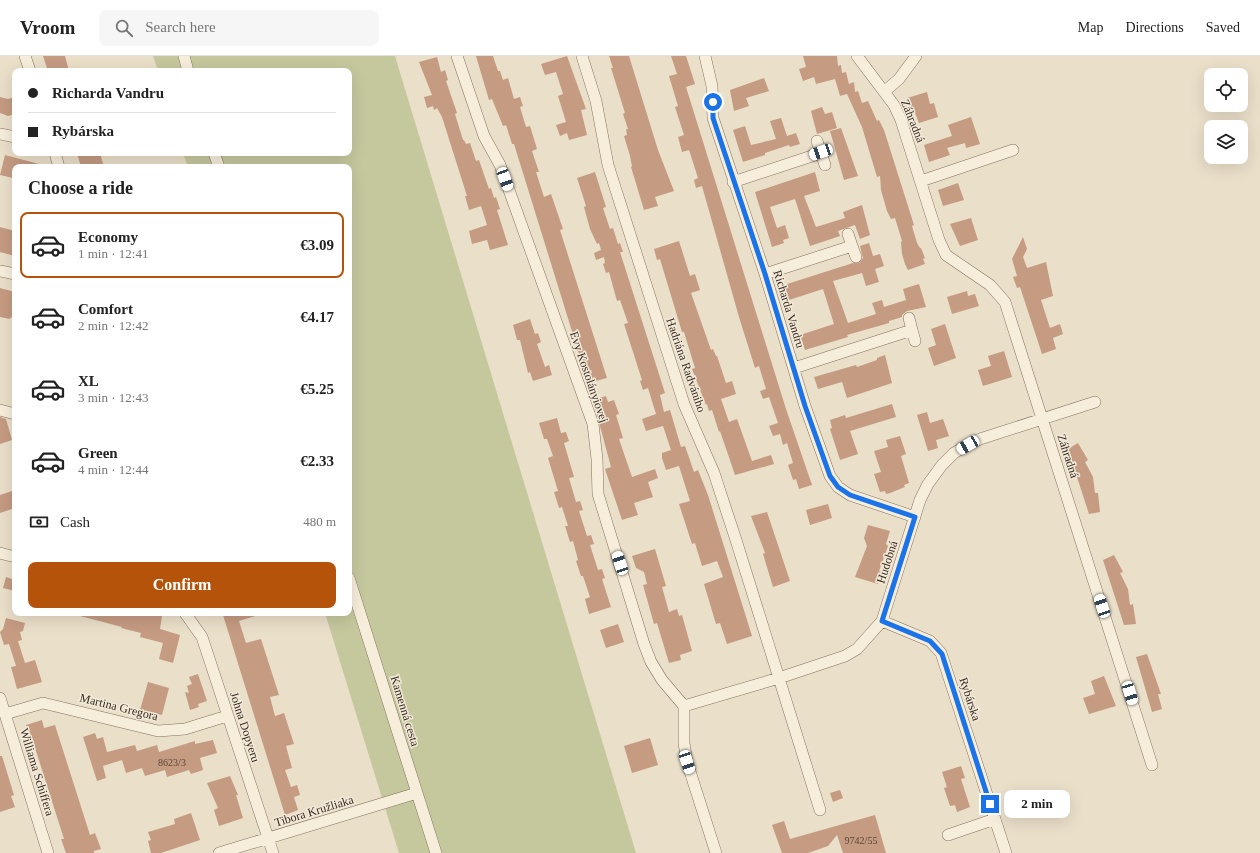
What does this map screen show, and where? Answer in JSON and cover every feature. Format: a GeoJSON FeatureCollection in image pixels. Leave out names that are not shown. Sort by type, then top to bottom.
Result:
{"type":"FeatureCollection","features":[{"type":"Feature","properties":{"kind":"street"},"geometry":{"type":"LineString","coordinates":[[25,56],[29,68]]}},
{"type":"Feature","properties":{"kind":"street"},"geometry":{"type":"LineString","coordinates":[[184,56],[187,68]]}},
{"type":"Feature","properties":{"kind":"street","name":"Evy Kostolányiovej"},"geometry":{"type":"LineString","coordinates":[[457,56],[484,136],[500,165],[593,424],[597,459],[598,494],[647,653],[662,680],[684,706]]}},
{"type":"Feature","properties":{"kind":"street","name":"Hadriána Radvániho"},"geometry":{"type":"LineString","coordinates":[[582,56],[596,101],[608,165],[613,181],[684,404],[714,473],[757,603],[821,811]]}},
{"type":"Feature","properties":{"kind":"street","name":"Richarda Vandru"},"geometry":{"type":"LineString","coordinates":[[705,56],[712,86],[713,118],[765,274],[805,406],[830,476],[841,490],[855,498],[915,517]]}},
{"type":"Feature","properties":{"kind":"street","name":"Záhradná"},"geometry":{"type":"LineString","coordinates":[[857,56],[885,91],[901,120],[939,240],[946,255],[990,284],[1005,302],[1152,765]]}},
{"type":"Feature","properties":{"kind":"street"},"geometry":{"type":"LineString","coordinates":[[885,91],[899,79],[916,56]]}},
{"type":"Feature","properties":{"kind":"street"},"geometry":{"type":"LineString","coordinates":[[0,134],[12,136]]}},
{"type":"Feature","properties":{"kind":"street"},"geometry":{"type":"LineString","coordinates":[[817,141],[825,165]]}},
{"type":"Feature","properties":{"kind":"street"},"geometry":{"type":"LineString","coordinates":[[921,181],[1013,150]]}},
{"type":"Feature","properties":{"kind":"street"},"geometry":{"type":"LineString","coordinates":[[734,182],[821,152]]}},
{"type":"Feature","properties":{"kind":"street"},"geometry":{"type":"LineString","coordinates":[[848,234],[856,257]]}},
{"type":"Feature","properties":{"kind":"street"},"geometry":{"type":"LineString","coordinates":[[765,274],[852,246]]}},
{"type":"Feature","properties":{"kind":"street"},"geometry":{"type":"LineString","coordinates":[[0,271],[12,273]]}},
{"type":"Feature","properties":{"kind":"street"},"geometry":{"type":"LineString","coordinates":[[909,318],[915,341]]}},
{"type":"Feature","properties":{"kind":"street"},"geometry":{"type":"LineString","coordinates":[[794,368],[912,330]]}},
{"type":"Feature","properties":{"kind":"street","name":"Hudobná"},"geometry":{"type":"LineString","coordinates":[[684,706],[779,678],[844,656],[857,649],[882,621],[920,500],[928,484],[942,465],[954,453],[980,439],[1095,402]]}},
{"type":"Feature","properties":{"kind":"street"},"geometry":{"type":"LineString","coordinates":[[0,410],[12,413]]}},
{"type":"Feature","properties":{"kind":"street"},"geometry":{"type":"LineString","coordinates":[[0,553],[12,556]]}},
{"type":"Feature","properties":{"kind":"street","name":"Kamenná cesta"},"geometry":{"type":"LineString","coordinates":[[352,587],[436,853]]}},
{"type":"Feature","properties":{"kind":"street","name":"Johna Dopyeru"},"geometry":{"type":"LineString","coordinates":[[187,616],[202,637],[273,853]]}},
{"type":"Feature","properties":{"kind":"street","name":"Rybárska"},"geometry":{"type":"LineString","coordinates":[[882,621],[930,641],[942,654],[1006,853]]}},
{"type":"Feature","properties":{"kind":"street","name":"Williama Schiffera"},"geometry":{"type":"LineString","coordinates":[[0,698],[48,853]]}},
{"type":"Feature","properties":{"kind":"street","name":"Martina Gregora"},"geometry":{"type":"LineString","coordinates":[[5,714],[43,703],[158,731],[172,731],[227,716]]}},
{"type":"Feature","properties":{"kind":"street"},"geometry":{"type":"LineString","coordinates":[[684,706],[684,743],[687,762],[716,853]]}},
{"type":"Feature","properties":{"kind":"street","name":"Tibora Kružliaka"},"geometry":{"type":"LineString","coordinates":[[219,853],[417,793]]}},
{"type":"Feature","properties":{"kind":"street"},"geometry":{"type":"LineString","coordinates":[[948,835],[995,819]]}},
{"type":"Feature","properties":{"kind":"green space"},"geometry":{"type":"Polygon","coordinates":[[[153,56],[395,56],[636,853],[399,853],[326,616],[352,616],[352,164],[187,164],[184,156],[352,156],[352,68],[157,68],[153,56]]]}},
{"type":"Feature","properties":{"kind":"building"},"geometry":{"type":"Polygon","coordinates":[[[43,56],[65,56],[68,68],[47,68],[43,56]]]}},
{"type":"Feature","properties":{"kind":"building"},"geometry":{"type":"Polygon","coordinates":[[[476,56],[493,56],[503,80],[508,78],[514,99],[520,97],[523,106],[520,107],[526,127],[530,126],[537,149],[532,151],[539,172],[536,172],[544,197],[551,194],[563,229],[560,230],[607,378],[588,383],[514,144],[512,144],[506,125],[503,126],[492,99],[489,100],[476,56]]]}},
{"type":"Feature","properties":{"kind":"building"},"geometry":{"type":"Polygon","coordinates":[[[567,56],[586,109],[581,110],[587,135],[569,140],[567,133],[560,136],[556,125],[566,122],[558,96],[563,94],[556,72],[545,75],[541,64],[567,56]]]}},
{"type":"Feature","properties":{"kind":"building"},"geometry":{"type":"Polygon","coordinates":[[[609,56],[629,56],[658,150],[674,191],[655,197],[658,206],[644,210],[631,167],[630,156],[624,136],[627,135],[626,129],[628,129],[623,114],[625,113],[611,68],[613,68],[609,56]]]}},
{"type":"Feature","properties":{"kind":"building"},"geometry":{"type":"Polygon","coordinates":[[[671,56],[686,56],[695,84],[686,87],[786,409],[812,485],[799,489],[796,479],[793,480],[788,465],[793,463],[787,443],[783,445],[780,434],[773,436],[769,426],[778,423],[769,397],[763,399],[760,391],[766,389],[759,366],[755,368],[702,186],[696,188],[694,180],[698,178],[689,150],[682,152],[678,137],[684,135],[675,107],[678,106],[669,76],[677,74],[671,56]]]}},
{"type":"Feature","properties":{"kind":"building"},"geometry":{"type":"Polygon","coordinates":[[[803,56],[837,56],[838,66],[841,65],[842,73],[846,72],[849,84],[854,82],[855,92],[858,91],[862,103],[868,101],[877,121],[879,120],[884,130],[914,225],[912,226],[917,243],[925,258],[923,259],[925,264],[908,270],[905,264],[902,254],[902,241],[895,218],[891,219],[887,211],[881,190],[880,176],[877,177],[862,127],[847,94],[840,96],[835,79],[816,84],[814,77],[803,81],[799,69],[806,67],[803,56]]]}},
{"type":"Feature","properties":{"kind":"building"},"geometry":{"type":"Polygon","coordinates":[[[437,57],[441,72],[445,70],[448,80],[446,81],[457,113],[455,114],[463,140],[466,144],[470,143],[476,161],[479,160],[489,189],[491,188],[494,198],[496,197],[500,209],[497,210],[508,245],[490,250],[487,240],[472,244],[469,231],[487,225],[481,206],[469,210],[465,196],[467,196],[442,117],[437,108],[434,110],[433,106],[427,108],[424,97],[432,95],[419,62],[437,57]]]}},
{"type":"Feature","properties":{"kind":"building"},"geometry":{"type":"Polygon","coordinates":[[[764,78],[769,91],[746,98],[749,106],[734,111],[730,90],[764,78]]]}},
{"type":"Feature","properties":{"kind":"building"},"geometry":{"type":"Polygon","coordinates":[[[927,92],[930,104],[934,103],[938,117],[919,123],[914,110],[911,111],[907,98],[927,92]]]}},
{"type":"Feature","properties":{"kind":"building"},"geometry":{"type":"Polygon","coordinates":[[[0,97],[8,99],[12,98],[12,115],[8,116],[0,113],[0,97]]]}},
{"type":"Feature","properties":{"kind":"building"},"geometry":{"type":"Polygon","coordinates":[[[822,107],[825,114],[832,112],[837,128],[817,134],[811,111],[822,107]]]}},
{"type":"Feature","properties":{"kind":"building"},"geometry":{"type":"Polygon","coordinates":[[[971,117],[980,144],[966,148],[965,143],[947,148],[950,155],[929,162],[924,145],[952,136],[948,125],[971,117]]]}},
{"type":"Feature","properties":{"kind":"building"},"geometry":{"type":"Polygon","coordinates":[[[781,118],[787,136],[796,133],[800,144],[790,147],[789,145],[743,162],[733,130],[745,126],[751,145],[776,139],[770,121],[781,118]]]}},
{"type":"Feature","properties":{"kind":"building"},"geometry":{"type":"Polygon","coordinates":[[[841,128],[858,176],[844,180],[830,131],[841,128]]]}},
{"type":"Feature","properties":{"kind":"building"},"geometry":{"type":"Polygon","coordinates":[[[5,155],[39,164],[12,164],[12,178],[0,175],[5,155]]]}},
{"type":"Feature","properties":{"kind":"building"},"geometry":{"type":"Polygon","coordinates":[[[78,156],[101,156],[103,164],[80,164],[78,156]]]}},
{"type":"Feature","properties":{"kind":"building"},"geometry":{"type":"Polygon","coordinates":[[[595,172],[606,207],[603,208],[610,229],[613,228],[618,244],[620,243],[623,252],[620,252],[665,393],[660,395],[664,412],[670,410],[681,447],[685,446],[694,472],[698,470],[708,495],[752,636],[727,644],[720,623],[716,624],[704,584],[723,577],[717,561],[702,566],[695,543],[692,544],[679,504],[690,501],[679,466],[666,470],[662,458],[662,453],[671,450],[663,426],[646,431],[642,419],[656,414],[648,388],[643,390],[640,381],[642,380],[624,324],[628,323],[620,300],[617,301],[609,272],[606,273],[603,264],[605,263],[604,257],[596,260],[594,253],[601,250],[599,243],[597,244],[590,229],[584,207],[586,206],[577,178],[595,172]]]}},
{"type":"Feature","properties":{"kind":"building"},"geometry":{"type":"Polygon","coordinates":[[[815,172],[820,191],[804,196],[816,227],[845,218],[843,212],[862,205],[870,235],[860,239],[855,225],[838,231],[840,236],[810,246],[795,199],[770,207],[777,228],[785,225],[789,238],[783,240],[784,243],[772,247],[755,192],[815,172]]]}},
{"type":"Feature","properties":{"kind":"building"},"geometry":{"type":"Polygon","coordinates":[[[958,183],[964,200],[943,206],[938,190],[958,183]]]}},
{"type":"Feature","properties":{"kind":"building"},"geometry":{"type":"Polygon","coordinates":[[[971,218],[978,240],[960,246],[950,224],[971,218]]]}},
{"type":"Feature","properties":{"kind":"building"},"geometry":{"type":"Polygon","coordinates":[[[0,227],[12,230],[12,255],[0,252],[0,227]]]}},
{"type":"Feature","properties":{"kind":"building"},"geometry":{"type":"Polygon","coordinates":[[[1023,237],[1027,249],[1023,257],[1027,268],[1046,262],[1053,296],[1041,300],[1050,328],[1060,324],[1063,334],[1053,338],[1056,349],[1042,354],[1020,287],[1017,288],[1013,277],[1017,276],[1012,259],[1023,237]]]}},
{"type":"Feature","properties":{"kind":"building"},"geometry":{"type":"Polygon","coordinates":[[[679,241],[690,276],[695,274],[700,290],[691,293],[711,350],[713,349],[717,356],[726,383],[732,381],[736,394],[721,399],[729,422],[737,419],[752,461],[771,455],[774,464],[735,475],[712,410],[709,411],[707,404],[706,405],[692,369],[695,368],[684,332],[682,332],[660,259],[657,260],[654,249],[679,241]]]}},
{"type":"Feature","properties":{"kind":"building"},"geometry":{"type":"Polygon","coordinates":[[[869,243],[873,256],[880,254],[884,266],[875,269],[879,282],[866,286],[862,273],[833,281],[848,323],[876,314],[872,303],[882,300],[884,307],[906,300],[903,289],[919,284],[926,307],[907,311],[902,315],[902,317],[889,321],[889,323],[847,335],[848,337],[805,350],[800,335],[834,324],[823,289],[789,300],[784,285],[853,263],[859,263],[863,258],[860,246],[869,243]]]}},
{"type":"Feature","properties":{"kind":"building"},"geometry":{"type":"Polygon","coordinates":[[[0,288],[12,291],[12,317],[10,319],[0,317],[0,288]]]}},
{"type":"Feature","properties":{"kind":"building"},"geometry":{"type":"Polygon","coordinates":[[[967,291],[968,296],[975,294],[979,306],[952,314],[947,297],[967,291]]]}},
{"type":"Feature","properties":{"kind":"building"},"geometry":{"type":"Polygon","coordinates":[[[530,319],[535,334],[538,333],[541,342],[537,344],[545,367],[549,365],[552,375],[533,381],[530,372],[528,373],[520,340],[517,340],[513,325],[530,319]]]}},
{"type":"Feature","properties":{"kind":"building"},"geometry":{"type":"Polygon","coordinates":[[[945,324],[956,358],[934,366],[928,348],[936,345],[931,329],[945,324]]]}},
{"type":"Feature","properties":{"kind":"building"},"geometry":{"type":"Polygon","coordinates":[[[1004,351],[1012,377],[983,386],[978,370],[991,366],[988,356],[1004,351]]]}},
{"type":"Feature","properties":{"kind":"building"},"geometry":{"type":"Polygon","coordinates":[[[885,355],[892,383],[847,398],[842,382],[818,389],[814,377],[856,365],[857,367],[877,360],[877,358],[885,355]]]}},
{"type":"Feature","properties":{"kind":"building"},"geometry":{"type":"Polygon","coordinates":[[[606,396],[608,402],[614,400],[619,414],[616,415],[623,438],[619,439],[632,477],[655,469],[658,478],[648,482],[653,497],[634,503],[638,515],[622,520],[605,469],[611,467],[593,400],[606,396]]]}},
{"type":"Feature","properties":{"kind":"building"},"geometry":{"type":"Polygon","coordinates":[[[892,404],[896,417],[850,431],[858,454],[840,460],[830,429],[832,428],[830,420],[845,415],[846,418],[892,404]]]}},
{"type":"Feature","properties":{"kind":"building"},"geometry":{"type":"Polygon","coordinates":[[[927,412],[930,423],[943,419],[949,436],[936,440],[938,448],[928,451],[917,415],[927,412]]]}},
{"type":"Feature","properties":{"kind":"building"},"geometry":{"type":"Polygon","coordinates":[[[0,417],[6,419],[12,440],[0,444],[0,417]]]}},
{"type":"Feature","properties":{"kind":"building"},"geometry":{"type":"Polygon","coordinates":[[[557,418],[561,433],[566,432],[569,441],[564,443],[574,477],[569,478],[576,502],[580,501],[583,510],[579,511],[587,536],[591,535],[594,544],[590,545],[598,570],[602,569],[605,578],[602,579],[611,607],[589,614],[585,599],[590,597],[576,561],[578,560],[573,541],[570,542],[565,526],[568,526],[562,507],[559,508],[554,492],[558,491],[548,458],[553,456],[547,439],[544,439],[539,423],[557,418]]]}},
{"type":"Feature","properties":{"kind":"building"},"geometry":{"type":"Polygon","coordinates":[[[900,436],[906,454],[901,456],[909,483],[904,485],[905,487],[886,494],[885,491],[880,492],[874,474],[881,472],[874,451],[888,447],[886,440],[900,436]]]}},
{"type":"Feature","properties":{"kind":"building"},"geometry":{"type":"Polygon","coordinates":[[[1078,443],[1088,460],[1085,462],[1093,477],[1095,493],[1098,493],[1100,512],[1089,514],[1075,471],[1068,449],[1078,443]]]}},
{"type":"Feature","properties":{"kind":"building"},"geometry":{"type":"Polygon","coordinates":[[[12,491],[12,509],[0,513],[0,495],[12,491]]]}},
{"type":"Feature","properties":{"kind":"building"},"geometry":{"type":"Polygon","coordinates":[[[828,504],[832,518],[810,525],[806,510],[828,504]]]}},
{"type":"Feature","properties":{"kind":"building"},"geometry":{"type":"Polygon","coordinates":[[[767,512],[790,581],[773,587],[763,554],[765,553],[751,516],[767,512]]]}},
{"type":"Feature","properties":{"kind":"building"},"geometry":{"type":"Polygon","coordinates":[[[868,525],[890,531],[886,544],[888,546],[879,571],[881,572],[878,584],[855,577],[867,546],[864,538],[868,525]]]}},
{"type":"Feature","properties":{"kind":"building"},"geometry":{"type":"Polygon","coordinates":[[[655,549],[666,586],[662,587],[669,612],[677,609],[679,616],[682,615],[692,651],[680,655],[681,660],[669,663],[657,623],[654,624],[643,585],[647,584],[644,572],[636,568],[632,556],[655,549]]]}},
{"type":"Feature","properties":{"kind":"building"},"geometry":{"type":"Polygon","coordinates":[[[1114,555],[1123,572],[1120,573],[1128,589],[1130,605],[1133,604],[1136,624],[1124,625],[1103,560],[1114,555]]]}},
{"type":"Feature","properties":{"kind":"building"},"geometry":{"type":"Polygon","coordinates":[[[6,577],[12,579],[12,590],[3,588],[6,577]]]}},
{"type":"Feature","properties":{"kind":"building"},"geometry":{"type":"Polygon","coordinates":[[[80,616],[162,616],[160,629],[180,635],[173,663],[159,659],[163,643],[140,637],[141,633],[121,628],[122,627],[80,616]]]}},
{"type":"Feature","properties":{"kind":"building"},"geometry":{"type":"Polygon","coordinates":[[[223,616],[255,616],[239,621],[246,643],[261,639],[279,695],[270,697],[275,716],[284,713],[294,744],[286,746],[292,768],[285,770],[291,787],[297,785],[300,795],[294,797],[298,810],[285,815],[223,616]]]}},
{"type":"Feature","properties":{"kind":"building"},"geometry":{"type":"Polygon","coordinates":[[[6,618],[25,623],[23,631],[20,632],[22,640],[18,641],[25,663],[35,660],[42,682],[17,689],[11,667],[16,666],[9,644],[4,645],[0,632],[3,629],[6,618]]]}},
{"type":"Feature","properties":{"kind":"building"},"geometry":{"type":"Polygon","coordinates":[[[618,624],[624,642],[606,648],[600,630],[618,624]]]}},
{"type":"Feature","properties":{"kind":"building"},"geometry":{"type":"Polygon","coordinates":[[[1147,654],[1161,694],[1158,694],[1162,709],[1152,712],[1136,657],[1147,654]]]}},
{"type":"Feature","properties":{"kind":"building"},"geometry":{"type":"Polygon","coordinates":[[[198,674],[207,701],[198,704],[199,707],[190,710],[185,692],[189,693],[187,686],[192,684],[189,677],[198,674]]]}},
{"type":"Feature","properties":{"kind":"building"},"geometry":{"type":"Polygon","coordinates":[[[1104,676],[1116,706],[1089,714],[1083,698],[1095,694],[1091,681],[1104,676]]]}},
{"type":"Feature","properties":{"kind":"building"},"geometry":{"type":"Polygon","coordinates":[[[148,682],[169,688],[162,715],[140,710],[148,682]]]}},
{"type":"Feature","properties":{"kind":"building"},"geometry":{"type":"Polygon","coordinates":[[[42,720],[44,728],[55,725],[90,835],[95,833],[101,849],[94,851],[94,853],[66,853],[61,839],[64,839],[31,735],[29,735],[26,725],[42,720]]]}},
{"type":"Feature","properties":{"kind":"building"},"geometry":{"type":"Polygon","coordinates":[[[95,733],[97,739],[103,737],[107,752],[135,745],[137,751],[157,745],[159,752],[195,741],[195,744],[213,740],[217,753],[200,758],[203,770],[191,774],[189,770],[167,777],[165,770],[145,776],[142,768],[126,773],[122,760],[103,766],[106,778],[97,781],[83,737],[95,733]]]}},
{"type":"Feature","properties":{"kind":"building"},"geometry":{"type":"Polygon","coordinates":[[[650,738],[658,765],[632,773],[624,746],[650,738]]]}},
{"type":"Feature","properties":{"kind":"building"},"geometry":{"type":"Polygon","coordinates":[[[0,756],[2,756],[14,795],[11,796],[15,807],[0,812],[0,756]]]}},
{"type":"Feature","properties":{"kind":"building"},"geometry":{"type":"Polygon","coordinates":[[[961,766],[965,778],[961,779],[970,807],[957,812],[955,805],[950,806],[944,788],[947,787],[942,772],[961,766]]]}},
{"type":"Feature","properties":{"kind":"building"},"geometry":{"type":"Polygon","coordinates":[[[230,776],[238,795],[236,795],[243,818],[219,826],[214,810],[218,808],[207,783],[230,776]]]}},
{"type":"Feature","properties":{"kind":"building"},"geometry":{"type":"Polygon","coordinates":[[[840,790],[843,798],[833,802],[830,793],[840,790]]]}},
{"type":"Feature","properties":{"kind":"building"},"geometry":{"type":"Polygon","coordinates":[[[191,813],[200,840],[161,853],[151,853],[148,841],[151,840],[148,832],[175,824],[174,819],[191,813]]]}},
{"type":"Feature","properties":{"kind":"building"},"geometry":{"type":"Polygon","coordinates":[[[875,815],[886,853],[843,853],[837,835],[828,846],[808,853],[782,853],[772,825],[784,821],[790,839],[875,815]]]}},
{"type":"Feature","properties":{"kind":"route"},"geometry":{"type":"LineString","coordinates":[[713,102],[713,118],[765,274],[805,406],[830,476],[835,484],[845,493],[915,517],[882,621],[930,641],[942,654],[990,804]]}}]}
